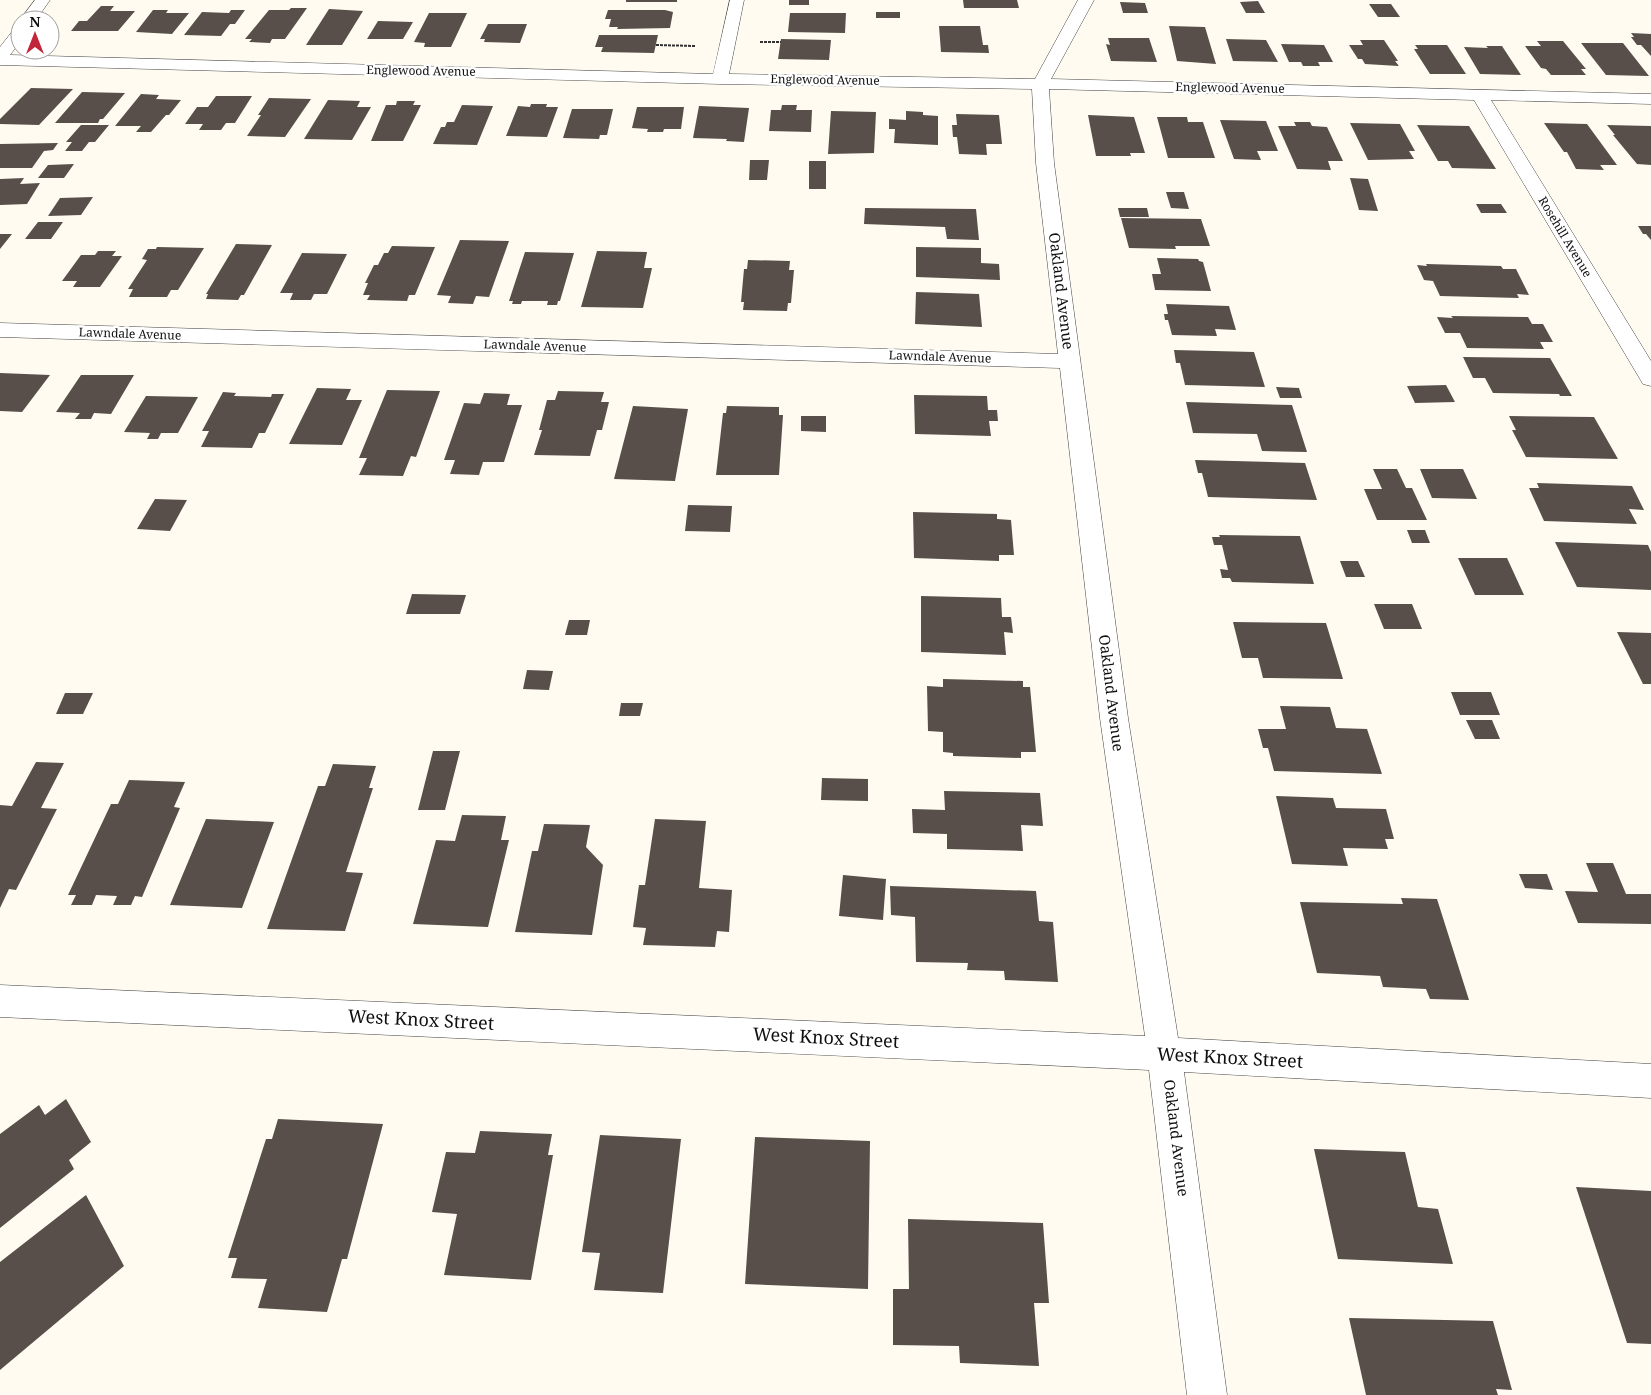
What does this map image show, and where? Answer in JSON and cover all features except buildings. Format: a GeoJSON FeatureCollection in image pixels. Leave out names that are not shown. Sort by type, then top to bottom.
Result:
{"type":"FeatureCollection","features":[{"type":"Feature","properties":{"kind":"street"},"geometry":{"type":"LineString","coordinates":[[720,79],[737,0]]}},
{"type":"Feature","properties":{"kind":"street"},"geometry":{"type":"LineString","coordinates":[[1040,84],[1086,0]]}},
{"type":"Feature","properties":{"kind":"street"},"geometry":{"type":"LineString","coordinates":[[0,59],[10,45]]}},
{"type":"Feature","properties":{"kind":"street","name":"Englewood Avenue"},"geometry":{"type":"LineString","coordinates":[[0,59],[720,79],[1040,84],[1651,99]]}},
{"type":"Feature","properties":{"kind":"street","name":"Oakland Avenue"},"geometry":{"type":"LineString","coordinates":[[1040,84],[1046,164],[1114,718],[1164,1054],[1207,1395]]}},
{"type":"Feature","properties":{"kind":"street","name":"Rosehill Avenue"},"geometry":{"type":"LineString","coordinates":[[1479,94],[1651,379]]}},
{"type":"Feature","properties":{"kind":"street","name":"Lawndale Avenue"},"geometry":{"type":"LineString","coordinates":[[0,330],[1070,361]]}},
{"type":"Feature","properties":{"kind":"street","name":"West Knox Street"},"geometry":{"type":"LineString","coordinates":[[0,1001],[1164,1054],[1651,1080]]}},
{"type":"Feature","properties":{"kind":"path"},"geometry":{"type":"LineString","coordinates":[[656,45],[700,46]]}}]}
